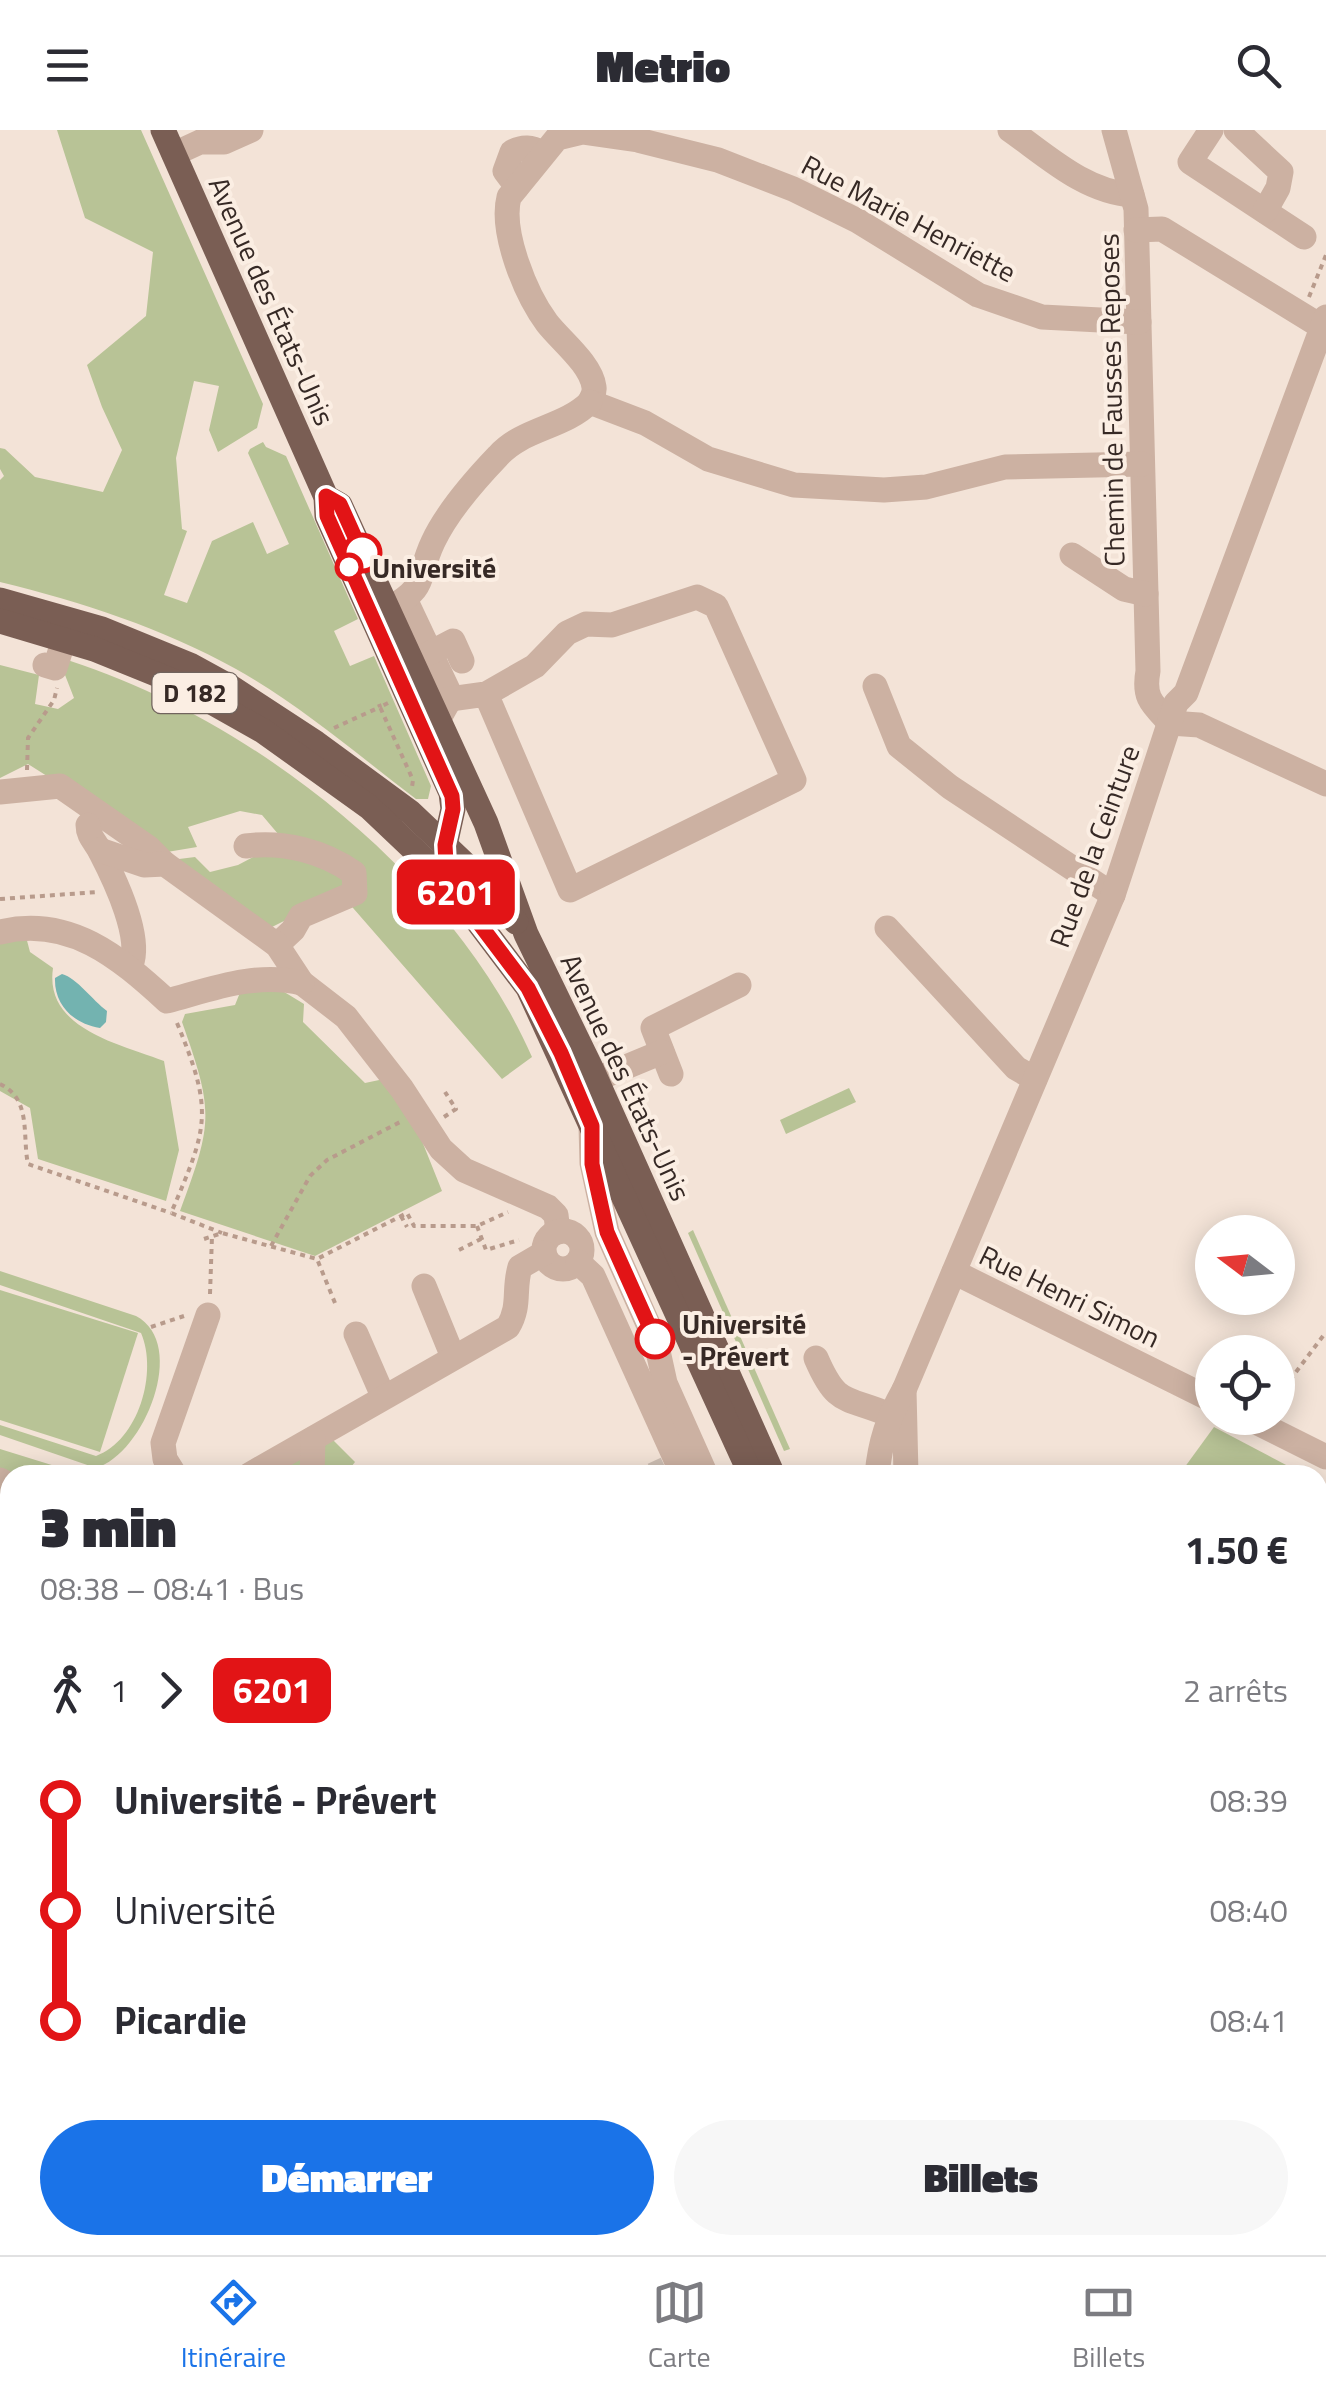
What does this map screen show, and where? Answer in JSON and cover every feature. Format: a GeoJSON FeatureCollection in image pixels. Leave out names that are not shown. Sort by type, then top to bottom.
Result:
{"type":"FeatureCollection","features":[{"type":"Feature","properties":{"kind":"main road","name":"Avenue des États-Unis"},"geometry":{"type":"LineString","coordinates":[[169,142],[326,496],[327,516],[452,796],[445,845],[447,881],[528,988],[745,1465]]}},
{"type":"Feature","properties":{"kind":"main road","name":"Avenue des États-Unis"},"geometry":{"type":"LineString","coordinates":[[326,496],[340,504],[405,596],[418,644],[526,934],[596,1080],[769,1465]]}},
{"type":"Feature","properties":{"kind":"main road"},"geometry":{"type":"LineString","coordinates":[[405,596],[380,634],[418,644]]}},
{"type":"Feature","properties":{"kind":"main road","name":"D 182"},"geometry":{"type":"LineString","coordinates":[[0,600],[102,629],[232,688],[395,800],[445,845],[526,934]]}},
{"type":"Feature","properties":{"kind":"main road","name":"D 182"},"geometry":{"type":"LineString","coordinates":[[0,620],[64,639],[178,683],[264,731],[369,807],[447,881]]}},
{"type":"Feature","properties":{"kind":"street"},"geometry":{"type":"LineString","coordinates":[[169,142],[200,136],[224,142],[250,130]]}},
{"type":"Feature","properties":{"kind":"street"},"geometry":{"type":"LineString","coordinates":[[1010,130],[1084,182],[1116,194],[1132,194]]}},
{"type":"Feature","properties":{"kind":"street"},"geometry":{"type":"LineString","coordinates":[[1211,130],[1190,162],[1304,237]]}},
{"type":"Feature","properties":{"kind":"street"},"geometry":{"type":"LineString","coordinates":[[1236,130],[1281,172],[1278,188],[1265,210]]}},
{"type":"Feature","properties":{"kind":"street","name":"Rue Marie Henriette"},"geometry":{"type":"LineString","coordinates":[[590,402],[594,388],[589,374],[544,320],[520,272],[506,208],[543,153],[558,138],[582,132],[638,140],[718,160],[793,189],[858,221],[978,295],[1042,317],[1139,322]]}},
{"type":"Feature","properties":{"kind":"street","name":"Chemin de Fausses Reposes"},"geometry":{"type":"LineString","coordinates":[[1122,134],[1136,230],[1148,671],[1144,688],[1170,723]]}},
{"type":"Feature","properties":{"kind":"street"},"geometry":{"type":"LineString","coordinates":[[1136,230],[1162,229],[1317,320]]}},
{"type":"Feature","properties":{"kind":"street","name":"Rue de la Ceinture"},"geometry":{"type":"LineString","coordinates":[[879,1465],[880,1446],[890,1415],[1113,896],[1170,723],[1186,693],[1317,367],[1317,320]]}},
{"type":"Feature","properties":{"kind":"street"},"geometry":{"type":"LineString","coordinates":[[405,596],[433,542],[501,452],[535,430],[581,412],[590,402],[646,423],[708,459],[794,484],[884,490],[926,487],[1005,467],[1142,464]]}},
{"type":"Feature","properties":{"kind":"street"},"geometry":{"type":"LineString","coordinates":[[1072,554],[1124,589],[1146,594]]}},
{"type":"Feature","properties":{"kind":"street"},"geometry":{"type":"LineString","coordinates":[[405,596],[428,593],[418,644],[453,642],[462,661]]}},
{"type":"Feature","properties":{"kind":"street"},"geometry":{"type":"LineString","coordinates":[[444,710],[486,694],[535,666],[567,632],[586,624],[612,625],[697,598],[716,606],[794,780],[570,890],[486,694]]}},
{"type":"Feature","properties":{"kind":"street"},"geometry":{"type":"LineString","coordinates":[[50,667],[64,639]]}},
{"type":"Feature","properties":{"kind":"street"},"geometry":{"type":"LineString","coordinates":[[1148,671],[1180,698],[1198,725]]}},
{"type":"Feature","properties":{"kind":"street"},"geometry":{"type":"LineString","coordinates":[[875,686],[900,746],[950,787],[1113,896]]}},
{"type":"Feature","properties":{"kind":"street"},"geometry":{"type":"LineString","coordinates":[[1170,723],[1198,725],[1326,784]]}},
{"type":"Feature","properties":{"kind":"street"},"geometry":{"type":"LineString","coordinates":[[0,792],[60,786],[149,848],[165,864],[276,945],[302,982],[346,1018],[441,1149],[464,1170],[540,1204]]}},
{"type":"Feature","properties":{"kind":"street"},"geometry":{"type":"LineString","coordinates":[[88,824],[88,832],[118,890],[135,944],[130,967]]}},
{"type":"Feature","properties":{"kind":"street"},"geometry":{"type":"LineString","coordinates":[[246,846],[263,844],[314,853],[337,861],[354,873],[355,893],[301,916],[293,930],[276,945]]}},
{"type":"Feature","properties":{"kind":"street"},"geometry":{"type":"LineString","coordinates":[[100,850],[144,865],[165,864]]}},
{"type":"Feature","properties":{"kind":"street"},"geometry":{"type":"LineString","coordinates":[[0,932],[48,928],[74,934],[130,967],[166,1001],[247,979],[284,978],[302,982]]}},
{"type":"Feature","properties":{"kind":"street"},"geometry":{"type":"LineString","coordinates":[[887,928],[1016,1068],[1035,1079]]}},
{"type":"Feature","properties":{"kind":"street"},"geometry":{"type":"LineString","coordinates":[[596,1080],[666,1063],[654,1028],[739,985]]}},
{"type":"Feature","properties":{"kind":"street","name":"Avenue des États-Unis"},"geometry":{"type":"LineString","coordinates":[[592,1126],[592,1164],[607,1232],[656,1342],[656,1387],[674,1465]]}},
{"type":"Feature","properties":{"kind":"street","name":"Avenue des États-Unis"},"geometry":{"type":"LineString","coordinates":[[540,1204],[556,1215],[552,1250],[593,1276],[700,1465]]}},
{"type":"Feature","properties":{"kind":"street"},"geometry":{"type":"LineString","coordinates":[[267,1465],[508,1328],[516,1313],[520,1267],[552,1250]]}},
{"type":"Feature","properties":{"kind":"street","name":"Rue Henri Simon"},"geometry":{"type":"LineString","coordinates":[[954,1272],[1195,1392]]}},
{"type":"Feature","properties":{"kind":"street"},"geometry":{"type":"LineString","coordinates":[[424,1286],[453,1358]]}},
{"type":"Feature","properties":{"kind":"street"},"geometry":{"type":"LineString","coordinates":[[170,1465],[163,1442],[208,1314]]}},
{"type":"Feature","properties":{"kind":"street"},"geometry":{"type":"LineString","coordinates":[[356,1334],[383,1396]]}},
{"type":"Feature","properties":{"kind":"street"},"geometry":{"type":"LineString","coordinates":[[816,1358],[826,1383],[837,1396],[890,1415]]}},
{"type":"Feature","properties":{"kind":"street","name":"Rue de la Ceinture"},"geometry":{"type":"LineString","coordinates":[[904,1390],[906,1465]]}},
{"type":"Feature","properties":{"kind":"street"},"geometry":{"type":"LineString","coordinates":[[1282,1435],[1326,1457]]}},
{"type":"Feature","properties":{"kind":"street"},"geometry":{"type":"LineString","coordinates":[[312,1465],[313,1440]]}},
{"type":"Feature","properties":{"kind":"path"},"geometry":{"type":"LineString","coordinates":[[1317,320],[1326,254]]}},
{"type":"Feature","properties":{"kind":"path"},"geometry":{"type":"LineString","coordinates":[[28,766],[28,738],[54,700],[57,689],[50,667]]}},
{"type":"Feature","properties":{"kind":"path"},"geometry":{"type":"LineString","coordinates":[[326,732],[390,702]]}},
{"type":"Feature","properties":{"kind":"path"},"geometry":{"type":"LineString","coordinates":[[380,706],[413,780],[412,796]]}},
{"type":"Feature","properties":{"kind":"path"},"geometry":{"type":"LineString","coordinates":[[0,899],[118,890]]}},
{"type":"Feature","properties":{"kind":"path"},"geometry":{"type":"LineString","coordinates":[[166,1001],[189,1052],[204,1106],[200,1145],[171,1213]]}},
{"type":"Feature","properties":{"kind":"path"},"geometry":{"type":"LineString","coordinates":[[0,1084],[23,1107],[28,1164],[222,1233],[317,1259],[407,1213],[414,1226],[476,1226],[540,1204]]}},
{"type":"Feature","properties":{"kind":"path"},"geometry":{"type":"LineString","coordinates":[[628,1087],[632,1098]]}},
{"type":"Feature","properties":{"kind":"path"},"geometry":{"type":"LineString","coordinates":[[271,1246],[310,1176],[327,1160],[417,1113]]}},
{"type":"Feature","properties":{"kind":"path"},"geometry":{"type":"LineString","coordinates":[[402,1216],[407,1228]]}},
{"type":"Feature","properties":{"kind":"path"},"geometry":{"type":"LineString","coordinates":[[476,1226],[486,1250],[552,1250]]}},
{"type":"Feature","properties":{"kind":"path"},"geometry":{"type":"LineString","coordinates":[[376,1229],[381,1240]]}},
{"type":"Feature","properties":{"kind":"path"},"geometry":{"type":"LineString","coordinates":[[204,1239],[222,1233]]}},
{"type":"Feature","properties":{"kind":"path"},"geometry":{"type":"LineString","coordinates":[[211,1284],[212,1236]]}},
{"type":"Feature","properties":{"kind":"path"},"geometry":{"type":"LineString","coordinates":[[459,1250],[482,1239]]}},
{"type":"Feature","properties":{"kind":"path"},"geometry":{"type":"LineString","coordinates":[[351,1242],[355,1252]]}},
{"type":"Feature","properties":{"kind":"path"},"geometry":{"type":"LineString","coordinates":[[317,1259],[335,1303]]}},
{"type":"Feature","properties":{"kind":"path"},"geometry":{"type":"LineString","coordinates":[[150,1327],[175,1316],[208,1314]]}},
{"type":"Feature","properties":{"kind":"path"},"geometry":{"type":"LineString","coordinates":[[1295,1373],[1326,1332]]}},
{"type":"Feature","properties":{"kind":"green space"},"geometry":{"type":"Polygon","coordinates":[[[57,130],[141,130],[263,404],[257,428],[218,452],[209,430],[219,386],[194,381],[176,458],[182,529],[187,531],[164,595],[187,603],[212,541],[253,522],[267,554],[289,544],[248,453],[263,442],[286,456],[358,619],[334,631],[350,666],[374,656],[431,786],[428,799],[416,799],[283,698],[208,654],[121,618],[0,582],[0,480],[4,476],[0,448],[35,477],[103,492],[122,450],[87,365],[146,316],[153,252],[85,218],[57,130]]]}},
{"type":"Feature","properties":{"kind":"green space"},"geometry":{"type":"Polygon","coordinates":[[[58,657],[130,683],[201,718],[270,761],[336,810],[397,865],[450,925],[496,989],[532,1057],[502,1079],[340,893],[270,928],[171,860],[195,857],[210,872],[238,865],[284,841],[262,815],[240,811],[188,827],[197,847],[167,852],[28,764],[0,778],[0,665],[39,675],[35,704],[58,709],[74,698],[58,657]]]}},
{"type":"Feature","properties":{"kind":"green space"},"geometry":{"type":"Polygon","coordinates":[[[25,933],[30,952],[53,968],[53,989],[60,1006],[73,1020],[107,1040],[164,1061],[179,1150],[166,1201],[38,1159],[30,1108],[0,1091],[0,940],[25,933]]]}},
{"type":"Feature","properties":{"kind":"green space"},"geometry":{"type":"Polygon","coordinates":[[[241,990],[281,990],[304,1004],[303,1022],[365,1083],[384,1079],[414,1121],[442,1191],[315,1256],[180,1211],[199,1157],[205,1117],[200,1077],[182,1022],[185,1014],[235,1005],[241,990]]]}},
{"type":"Feature","properties":{"kind":"green space"},"geometry":{"type":"Polygon","coordinates":[[[849,1088],[856,1102],[786,1134],[780,1120],[849,1088]]]}},
{"type":"Feature","properties":{"kind":"green space"},"geometry":{"type":"Polygon","coordinates":[[[693,1230],[790,1449],[784,1451],[688,1233],[693,1230]]]}},
{"type":"Feature","properties":{"kind":"green space"},"geometry":{"type":"Polygon","coordinates":[[[0,1271],[136,1316],[151,1330],[159,1350],[154,1397],[144,1421],[114,1459],[102,1465],[87,1465],[0,1435],[0,1425],[96,1456],[111,1448],[134,1420],[146,1385],[146,1349],[141,1333],[0,1285],[0,1271]]]}},
{"type":"Feature","properties":{"kind":"green space"},"geometry":{"type":"Polygon","coordinates":[[[0,1290],[138,1333],[100,1452],[0,1420],[0,1290]]]}},
{"type":"Feature","properties":{"kind":"green space"},"geometry":{"type":"Polygon","coordinates":[[[1208,1435],[1229,1435],[1286,1465],[1186,1465],[1208,1435]]]}},
{"type":"Feature","properties":{"kind":"green space"},"geometry":{"type":"Polygon","coordinates":[[[330,1437],[355,1462],[353,1465],[284,1465],[330,1437]]]}},
{"type":"Feature","properties":{"kind":"green space"},"geometry":{"type":"Polygon","coordinates":[[[0,1449],[52,1465],[0,1465],[0,1449]]]}},
{"type":"Feature","properties":{"kind":"water"},"geometry":{"type":"Polygon","coordinates":[[[62,974],[107,1011],[106,1022],[100,1028],[74,1018],[62,1005],[55,978],[62,974]]]}},
{"type":"Feature","properties":{"kind":"bus line","name":"6201"},"geometry":{"type":"LineString","coordinates":[[362,553],[340,504],[326,496],[327,516],[452,796],[445,845],[447,881],[528,988],[561,1053],[592,1126],[592,1164],[607,1232],[655,1339]]}},
{"type":"Feature","properties":{"kind":"place","name":"Université"},"geometry":{"type":"Point","coordinates":[349,567]}},
{"type":"Feature","properties":{"kind":"place","name":"Université - Prévert"},"geometry":{"type":"Point","coordinates":[655,1339]}}]}
